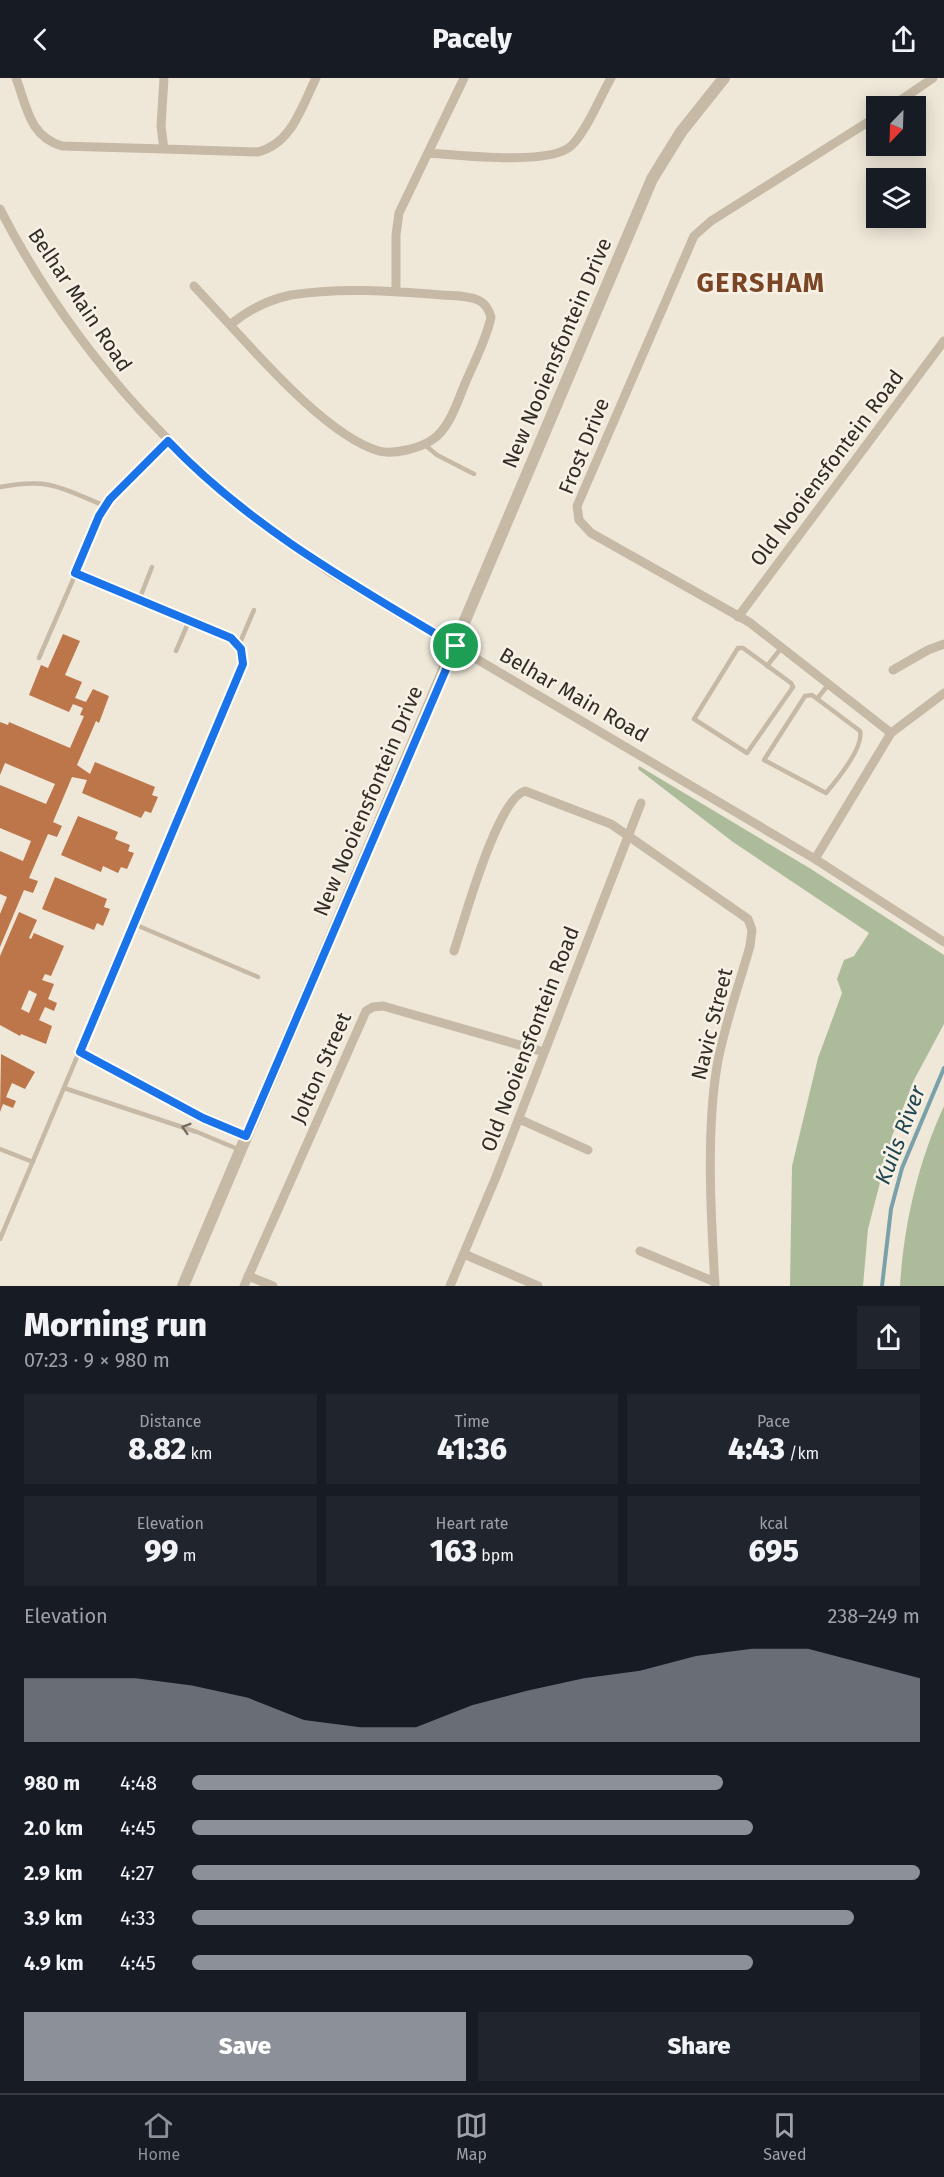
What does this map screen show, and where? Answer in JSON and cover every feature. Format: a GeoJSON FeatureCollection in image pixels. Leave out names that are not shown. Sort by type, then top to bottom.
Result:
{"type":"FeatureCollection","features":[{"type":"Feature","properties":{"kind":"street"},"geometry":{"type":"LineString","coordinates":[[16,78],[34,126],[48,142],[62,146],[258,152],[270,149],[287,136],[316,78]]}},
{"type":"Feature","properties":{"kind":"street"},"geometry":{"type":"LineString","coordinates":[[164,78],[161,126],[164,149]]}},
{"type":"Feature","properties":{"kind":"street"},"geometry":{"type":"LineString","coordinates":[[396,292],[396,235],[399,213],[464,78]]}},
{"type":"Feature","properties":{"kind":"street"},"geometry":{"type":"LineString","coordinates":[[428,153],[502,158],[562,153],[575,141],[611,78]]}},
{"type":"Feature","properties":{"kind":"street","name":"New Nooiensfontein Drive"},"geometry":{"type":"LineString","coordinates":[[183,1286],[652,179],[681,132],[724,78]]}},
{"type":"Feature","properties":{"kind":"street"},"geometry":{"type":"LineString","coordinates":[[907,96],[933,78]]}},
{"type":"Feature","properties":{"kind":"street","name":"Frost Drive"},"geometry":{"type":"LineString","coordinates":[[866,123],[711,221],[694,236],[579,499],[579,520],[591,534],[738,617],[782,647],[891,733]]}},
{"type":"Feature","properties":{"kind":"street","name":"Belhar Main Road"},"geometry":{"type":"LineString","coordinates":[[0,209],[87,350],[116,386],[168,441],[280,539],[333,574],[815,859],[944,942]]}},
{"type":"Feature","properties":{"kind":"street"},"geometry":{"type":"LineString","coordinates":[[194,286],[230,325],[276,374],[324,419],[366,446],[388,452],[433,440],[449,420],[491,317],[486,305],[479,300],[396,292],[291,296],[249,309],[230,325]]}},
{"type":"Feature","properties":{"kind":"street","name":"Old Nooiensfontein Road"},"geometry":{"type":"LineString","coordinates":[[738,617],[944,341]]}},
{"type":"Feature","properties":{"kind":"street"},"geometry":{"type":"LineString","coordinates":[[893,670],[928,650],[944,644]]}},
{"type":"Feature","properties":{"kind":"street"},"geometry":{"type":"LineString","coordinates":[[815,859],[891,733],[944,693]]}},
{"type":"Feature","properties":{"kind":"street","name":"Navic Street"},"geometry":{"type":"LineString","coordinates":[[454,951],[477,878],[506,810],[518,793],[536,793],[589,813],[627,834],[748,919],[752,930],[750,946],[715,1080],[712,1243],[715,1284]]}},
{"type":"Feature","properties":{"kind":"street","name":"Old Nooiensfontein Road"},"geometry":{"type":"LineString","coordinates":[[450,1286],[519,1119],[627,834],[641,803]]}},
{"type":"Feature","properties":{"kind":"street","name":"Jolton Street"},"geometry":{"type":"LineString","coordinates":[[244,1286],[366,1011],[373,1007],[383,1006],[544,1052]]}},
{"type":"Feature","properties":{"kind":"street"},"geometry":{"type":"LineString","coordinates":[[519,1119],[588,1150]]}},
{"type":"Feature","properties":{"kind":"street"},"geometry":{"type":"LineString","coordinates":[[640,1251],[715,1284]]}},
{"type":"Feature","properties":{"kind":"street"},"geometry":{"type":"LineString","coordinates":[[464,1254],[538,1286]]}},
{"type":"Feature","properties":{"kind":"street"},"geometry":{"type":"LineString","coordinates":[[248,1276],[273,1286]]}},
{"type":"Feature","properties":{"kind":"lane"},"geometry":{"type":"LineString","coordinates":[[39,658],[105,506],[168,441]]}},
{"type":"Feature","properties":{"kind":"lane"},"geometry":{"type":"LineString","coordinates":[[424,444],[437,454],[474,474]]}},
{"type":"Feature","properties":{"kind":"lane"},"geometry":{"type":"LineString","coordinates":[[0,487],[24,483],[51,483],[105,506]]}},
{"type":"Feature","properties":{"kind":"lane"},"geometry":{"type":"LineString","coordinates":[[139,600],[152,567]]}},
{"type":"Feature","properties":{"kind":"lane"},"geometry":{"type":"LineString","coordinates":[[0,1239],[242,670],[243,658],[239,645],[231,638],[75,573]]}},
{"type":"Feature","properties":{"kind":"lane"},"geometry":{"type":"LineString","coordinates":[[239,645],[254,610]]}},
{"type":"Feature","properties":{"kind":"lane"},"geometry":{"type":"LineString","coordinates":[[176,651],[189,621]]}},
{"type":"Feature","properties":{"kind":"lane"},"geometry":{"type":"LineString","coordinates":[[767,666],[782,647]]}},
{"type":"Feature","properties":{"kind":"lane"},"geometry":{"type":"LineString","coordinates":[[738,648],[742,648],[767,666],[791,683],[793,687],[748,753],[696,722],[694,717],[738,648]]}},
{"type":"Feature","properties":{"kind":"lane"},"geometry":{"type":"LineString","coordinates":[[817,699],[829,684]]}},
{"type":"Feature","properties":{"kind":"lane"},"geometry":{"type":"LineString","coordinates":[[810,694],[817,699],[860,731],[862,738],[858,748],[825,793],[764,760],[805,696],[810,694]]}},
{"type":"Feature","properties":{"kind":"lane"},"geometry":{"type":"LineString","coordinates":[[134,924],[258,977]]}},
{"type":"Feature","properties":{"kind":"lane"},"geometry":{"type":"LineString","coordinates":[[80,1052],[203,1118],[246,1136]]}},
{"type":"Feature","properties":{"kind":"lane"},"geometry":{"type":"LineString","coordinates":[[64,1088],[197,1132],[240,1150]]}},
{"type":"Feature","properties":{"kind":"lane"},"geometry":{"type":"LineString","coordinates":[[0,1149],[33,1162]]}},
{"type":"Feature","properties":{"kind":"green space"},"geometry":{"type":"Polygon","coordinates":[[[639,766],[811,869],[944,955],[944,1024],[914,1080],[892,1136],[868,1229],[863,1286],[790,1286],[792,1166],[818,1058],[842,993],[837,979],[844,960],[854,956],[869,933],[733,842],[638,769],[639,766]]]}},
{"type":"Feature","properties":{"kind":"green space"},"geometry":{"type":"Polygon","coordinates":[[[944,1106],[944,1286],[900,1286],[905,1240],[914,1194],[927,1149],[944,1106]]]}},
{"type":"Feature","properties":{"kind":"building"},"geometry":{"type":"Polygon","coordinates":[[[63,634],[80,641],[65,675],[82,682],[75,698],[86,702],[93,689],[109,696],[99,723],[96,721],[77,765],[90,774],[95,762],[155,787],[152,795],[158,797],[151,813],[145,811],[141,818],[82,793],[87,780],[72,777],[53,822],[62,826],[57,837],[48,834],[29,878],[38,881],[33,893],[24,890],[0,947],[0,914],[7,897],[0,894],[0,851],[23,861],[31,841],[0,828],[0,785],[46,804],[55,784],[5,763],[0,775],[0,722],[8,725],[9,722],[70,748],[84,716],[80,715],[83,708],[73,704],[69,712],[29,695],[41,665],[48,668],[63,634]]]}},
{"type":"Feature","properties":{"kind":"building"},"geometry":{"type":"Polygon","coordinates":[[[78,816],[118,832],[115,839],[130,845],[128,851],[134,853],[127,869],[121,867],[118,873],[103,866],[101,872],[61,855],[78,816]]]}},
{"type":"Feature","properties":{"kind":"building"},"geometry":{"type":"Polygon","coordinates":[[[55,877],[107,899],[104,907],[110,909],[103,926],[97,923],[94,930],[42,909],[55,877]]]}},
{"type":"Feature","properties":{"kind":"building"},"geometry":{"type":"Polygon","coordinates":[[[19,912],[37,920],[29,938],[31,939],[34,933],[64,946],[51,976],[45,974],[42,980],[54,984],[48,999],[57,1003],[54,1011],[45,1007],[39,1020],[52,1026],[46,1044],[21,1034],[20,1036],[0,1025],[0,956],[19,912]],[[29,990],[21,1009],[29,1013],[37,994],[29,990]]]}},
{"type":"Feature","properties":{"kind":"building"},"geometry":{"type":"Polygon","coordinates":[[[1,1054],[35,1072],[25,1089],[12,1083],[6,1097],[16,1101],[13,1108],[3,1104],[0,1112],[1,1054]]]}},
{"type":"Feature","properties":{"kind":"waterway","name":"Kuils River"},"geometry":{"type":"LineString","coordinates":[[882,1286],[891,1209],[902,1168],[944,1068]]}},
{"type":"Feature","properties":{"kind":"district","name":"GERSHAM"},"geometry":{"type":"Point","coordinates":[761,283]}},
{"type":"Feature","properties":{"kind":"route"},"geometry":{"type":"LineString","coordinates":[[168,441],[272,533],[333,574],[456,646],[246,1136],[203,1118],[101,1061],[80,1052],[243,664],[241,649],[231,638],[75,573],[99,516],[115,492],[168,441]]}}]}
